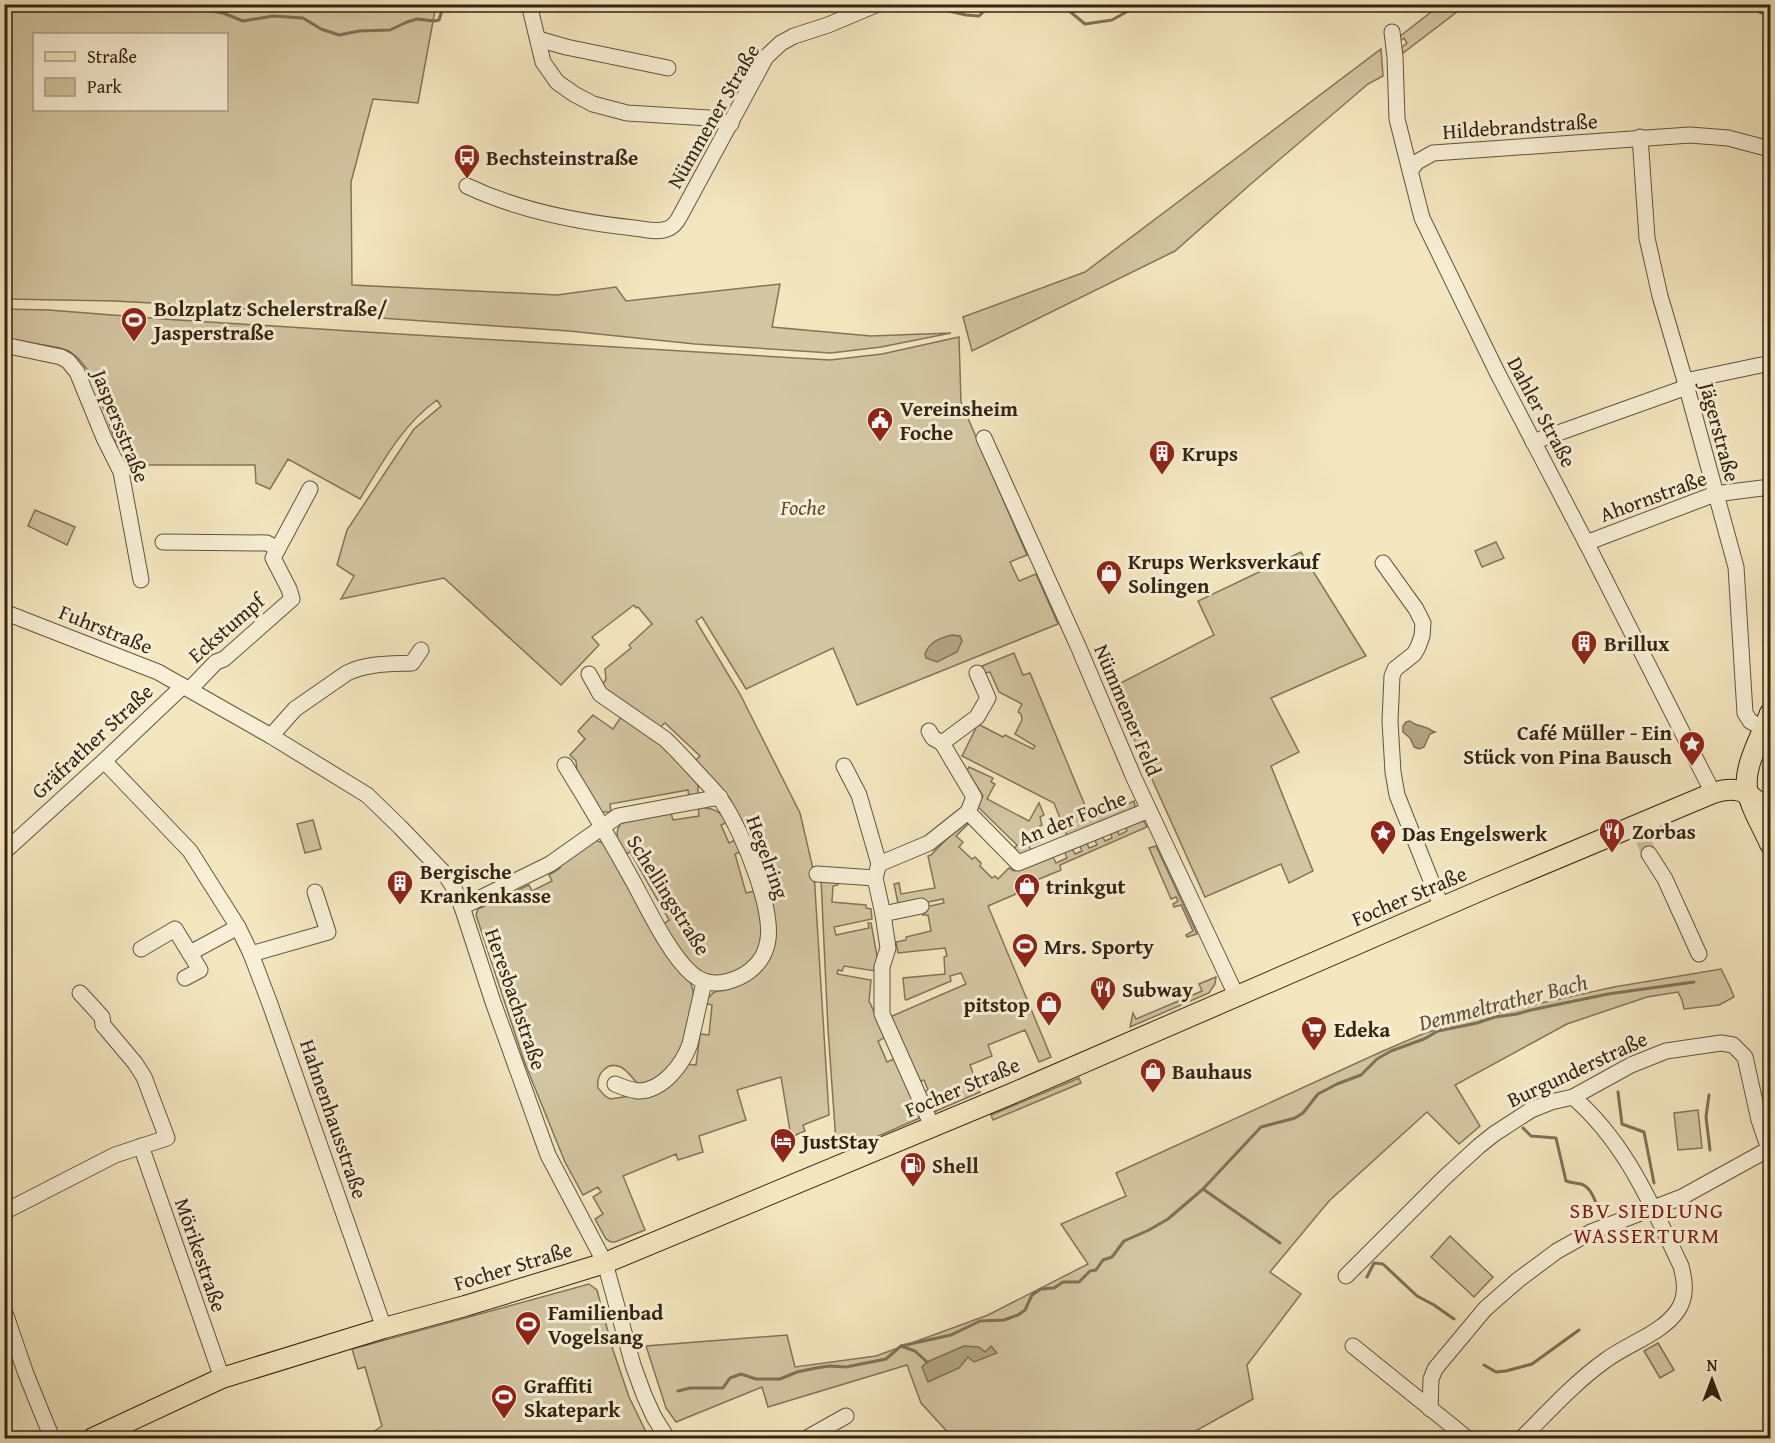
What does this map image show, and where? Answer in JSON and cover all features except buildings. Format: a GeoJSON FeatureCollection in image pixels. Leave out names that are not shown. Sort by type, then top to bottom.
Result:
{"type":"FeatureCollection","features":[{"type":"Feature","properties":{"kind":"main road"},"geometry":{"type":"LineString","coordinates":[[1767,721],[1750,764],[1770,844]]}},
{"type":"Feature","properties":{"kind":"main road","name":"Focher Straße"},"geometry":{"type":"LineString","coordinates":[[93,1438],[222,1378],[604,1263],[1011,1094],[1442,908],[1640,831],[1717,792],[1743,773],[1750,764]]}},
{"type":"Feature","properties":{"kind":"main road"},"geometry":{"type":"LineString","coordinates":[[1717,792],[1733,789],[1760,808]]}},
{"type":"Feature","properties":{"kind":"street"},"geometry":{"type":"LineString","coordinates":[[529,4],[543,62],[557,82],[574,94],[593,104],[627,113],[710,118],[730,124]]}},
{"type":"Feature","properties":{"kind":"street","name":"Nümmener Straße"},"geometry":{"type":"LineString","coordinates":[[467,186],[510,203],[550,215],[615,226],[659,231],[667,229],[676,222],[766,57],[781,43],[878,4]]}},
{"type":"Feature","properties":{"kind":"street","name":"Dahler Straße"},"geometry":{"type":"LineString","coordinates":[[1392,32],[1397,119],[1426,228],[1533,442],[1717,792]]}},
{"type":"Feature","properties":{"kind":"street"},"geometry":{"type":"LineString","coordinates":[[538,39],[668,68]]}},
{"type":"Feature","properties":{"kind":"street","name":"Hildebrandstraße"},"geometry":{"type":"LineString","coordinates":[[1410,171],[1417,162],[1433,153],[1640,137],[1713,136],[1770,149]]}},
{"type":"Feature","properties":{"kind":"street","name":"Jägerstraße"},"geometry":{"type":"LineString","coordinates":[[1640,137],[1647,238],[1660,296],[1736,567],[1745,712],[1750,721],[1767,721]]}},
{"type":"Feature","properties":{"kind":"street","name":"Jaspersstraße"},"geometry":{"type":"LineString","coordinates":[[4,345],[43,352],[68,361],[77,372],[104,438],[121,472],[141,580]]}},
{"type":"Feature","properties":{"kind":"street"},"geometry":{"type":"LineString","coordinates":[[1533,442],[1686,384],[1761,365]]}},
{"type":"Feature","properties":{"kind":"street","name":"Nümmener Feld"},"geometry":{"type":"LineString","coordinates":[[984,438],[1149,810],[1237,997]]}},
{"type":"Feature","properties":{"kind":"street","name":"Ahornstraße"},"geometry":{"type":"LineString","coordinates":[[1586,543],[1715,494],[1770,487]]}},
{"type":"Feature","properties":{"kind":"street"},"geometry":{"type":"LineString","coordinates":[[163,542],[267,543],[278,549],[310,489]]}},
{"type":"Feature","properties":{"kind":"street","name":"Eckstumpf"},"geometry":{"type":"LineString","coordinates":[[186,687],[224,658],[291,599],[289,589],[273,558],[278,549]]}},
{"type":"Feature","properties":{"kind":"street"},"geometry":{"type":"LineString","coordinates":[[1383,563],[1416,609],[1423,623],[1422,636],[1414,654],[1395,669],[1392,676],[1390,721],[1393,772],[1397,795],[1442,908]]}},
{"type":"Feature","properties":{"kind":"street","name":"Fuhrstraße"},"geometry":{"type":"LineString","coordinates":[[4,612],[158,672],[186,687]]}},
{"type":"Feature","properties":{"kind":"street"},"geometry":{"type":"LineString","coordinates":[[271,736],[295,710],[347,673],[373,666],[412,663],[421,650]]}},
{"type":"Feature","properties":{"kind":"street"},"geometry":{"type":"LineString","coordinates":[[942,743],[977,717],[988,698],[977,673]]}},
{"type":"Feature","properties":{"kind":"street","name":"Hegelring"},"geometry":{"type":"LineString","coordinates":[[590,675],[600,694],[665,739],[720,797],[758,877],[769,930],[767,946],[761,959],[752,969],[732,980],[714,984],[704,982]]}},
{"type":"Feature","properties":{"kind":"street","name":"Heresbachstraße"},"geometry":{"type":"LineString","coordinates":[[186,687],[367,795],[445,874],[454,888],[544,1146],[604,1263],[633,1365],[654,1417],[667,1438]]}},
{"type":"Feature","properties":{"kind":"street","name":"Gräfrather Straße"},"geometry":{"type":"LineString","coordinates":[[4,852],[186,687]]}},
{"type":"Feature","properties":{"kind":"street"},"geometry":{"type":"LineString","coordinates":[[817,874],[877,871],[929,843],[968,812],[974,797],[942,743],[933,738],[928,731]]}},
{"type":"Feature","properties":{"kind":"street","name":"Hahnenhausstraße"},"geometry":{"type":"LineString","coordinates":[[104,761],[190,851],[238,927],[251,954],[285,1044],[384,1328]]}},
{"type":"Feature","properties":{"kind":"street","name":"Schellingstraße"},"geometry":{"type":"LineString","coordinates":[[565,765],[661,931],[684,966],[704,982]]}},
{"type":"Feature","properties":{"kind":"street"},"geometry":{"type":"LineString","coordinates":[[844,766],[859,795],[877,871],[888,948],[882,967],[882,1014],[932,1125]]}},
{"type":"Feature","properties":{"kind":"street"},"geometry":{"type":"LineString","coordinates":[[462,907],[550,864],[618,816],[720,797]]}},
{"type":"Feature","properties":{"kind":"street","name":"An der Foche"},"geometry":{"type":"LineString","coordinates":[[968,812],[1018,863],[1149,810]]}},
{"type":"Feature","properties":{"kind":"street"},"geometry":{"type":"LineString","coordinates":[[1648,854],[1665,879],[1699,954]]}},
{"type":"Feature","properties":{"kind":"street"},"geometry":{"type":"LineString","coordinates":[[251,954],[328,932],[315,892]]}},
{"type":"Feature","properties":{"kind":"street"},"geometry":{"type":"LineString","coordinates":[[883,914],[921,906]]}},
{"type":"Feature","properties":{"kind":"street"},"geometry":{"type":"LineString","coordinates":[[190,953],[238,927]]}},
{"type":"Feature","properties":{"kind":"street"},"geometry":{"type":"LineString","coordinates":[[141,949],[175,929],[200,970],[185,978]]}},
{"type":"Feature","properties":{"kind":"street"},"geometry":{"type":"LineString","coordinates":[[615,1084],[638,1091],[645,1090],[663,1081],[676,1069],[690,1044],[704,982]]}},
{"type":"Feature","properties":{"kind":"street"},"geometry":{"type":"LineString","coordinates":[[4,1212],[115,1155],[166,1138],[144,1077],[103,1025],[102,1017],[80,993]]}},
{"type":"Feature","properties":{"kind":"street","name":"Burgunderstraße"},"geometry":{"type":"LineString","coordinates":[[1346,1276],[1444,1178],[1494,1134],[1539,1107],[1573,1097],[1631,1065],[1666,1051],[1721,1043],[1733,1045],[1745,1057],[1759,1120],[1770,1151]]}},
{"type":"Feature","properties":{"kind":"street"},"geometry":{"type":"LineString","coordinates":[[1522,1438],[1563,1396],[1607,1359],[1650,1335],[1671,1318],[1684,1297],[1685,1280],[1681,1266],[1633,1169],[1616,1142],[1592,1114],[1573,1097]]}},
{"type":"Feature","properties":{"kind":"street","name":"Mörikestraße"},"geometry":{"type":"LineString","coordinates":[[141,1146],[222,1378]]}},
{"type":"Feature","properties":{"kind":"street"},"geometry":{"type":"LineString","coordinates":[[1430,1409],[1431,1379],[1435,1369],[1485,1309],[1544,1260],[1575,1240],[1682,1197],[1770,1151]]}},
{"type":"Feature","properties":{"kind":"street"},"geometry":{"type":"LineString","coordinates":[[4,1310],[26,1374],[52,1438]]}},
{"type":"Feature","properties":{"kind":"street"},"geometry":{"type":"LineString","coordinates":[[1353,1346],[1467,1438]]}},
{"type":"Feature","properties":{"kind":"street"},"geometry":{"type":"LineString","coordinates":[[807,1438],[846,1416]]}},
{"type":"Feature","properties":{"kind":"green space"},"geometry":{"type":"Polygon","coordinates":[[[4,5],[436,5],[418,103],[373,99],[351,182],[352,285],[557,295],[616,287],[626,301],[780,284],[772,327],[871,336],[951,333],[881,347],[831,353],[695,344],[569,331],[115,301],[5,299],[4,5]]]}},
{"type":"Feature","properties":{"kind":"green space"},"geometry":{"type":"Polygon","coordinates":[[[1440,5],[1466,5],[1403,53],[1401,48],[1407,43],[1404,38],[1400,41],[1399,37],[1440,5]]]}},
{"type":"Feature","properties":{"kind":"green space"},"geometry":{"type":"Polygon","coordinates":[[[1381,49],[1383,76],[1368,84],[1175,251],[972,351],[963,317],[1085,272],[1381,49]]]}},
{"type":"Feature","properties":{"kind":"green space","name":"Foche"},"geometry":{"type":"Polygon","coordinates":[[[4,309],[830,360],[882,354],[959,337],[961,402],[1027,555],[1010,562],[1019,581],[1036,574],[1058,624],[857,705],[833,648],[746,689],[702,617],[696,621],[740,694],[800,813],[814,873],[829,1115],[803,1125],[805,1131],[791,1137],[781,1077],[737,1090],[746,1120],[699,1136],[703,1152],[678,1160],[676,1154],[623,1176],[645,1230],[615,1242],[606,1239],[595,1219],[603,1214],[593,1197],[601,1192],[598,1187],[583,1195],[565,1162],[524,1061],[476,915],[478,909],[529,885],[532,891],[552,881],[549,875],[560,868],[560,865],[595,840],[603,843],[690,982],[694,1002],[683,1044],[667,1071],[659,1077],[638,1084],[621,1067],[611,1066],[601,1074],[598,1088],[610,1099],[637,1095],[686,1064],[696,1065],[700,1034],[709,1035],[712,1005],[704,1003],[713,993],[746,979],[774,927],[774,911],[760,860],[730,799],[695,761],[700,756],[665,723],[659,728],[601,687],[606,679],[605,669],[631,648],[629,645],[652,624],[634,605],[592,637],[599,645],[561,685],[444,578],[341,599],[354,576],[337,565],[347,530],[414,429],[441,406],[437,400],[403,433],[360,499],[288,459],[270,489],[256,483],[255,465],[124,465],[91,374],[69,351],[5,338],[4,309]]]}},
{"type":"Feature","properties":{"kind":"green space"},"geometry":{"type":"Polygon","coordinates":[[[35,510],[75,527],[67,545],[28,526],[35,510]]]}},
{"type":"Feature","properties":{"kind":"green space"},"geometry":{"type":"Polygon","coordinates":[[[1496,542],[1504,558],[1482,567],[1475,551],[1496,542]]]}},
{"type":"Feature","properties":{"kind":"green space"},"geometry":{"type":"Polygon","coordinates":[[[1301,552],[1366,656],[1271,698],[1299,752],[1271,766],[1313,871],[1289,883],[1281,864],[1205,897],[1111,688],[1214,635],[1198,601],[1301,552]]]}},
{"type":"Feature","properties":{"kind":"green space"},"geometry":{"type":"Polygon","coordinates":[[[1014,653],[1023,675],[1030,673],[1089,815],[1105,809],[1107,813],[1134,801],[1133,810],[1068,838],[1054,803],[962,756],[978,724],[1033,749],[1035,746],[1015,734],[1022,720],[1018,712],[1022,704],[999,692],[990,672],[985,673],[982,666],[1014,653]]]}},
{"type":"Feature","properties":{"kind":"green space"},"geometry":{"type":"Polygon","coordinates":[[[593,715],[613,729],[621,717],[667,746],[698,783],[698,794],[689,798],[688,790],[610,804],[611,812],[602,812],[577,770],[576,761],[570,755],[585,739],[578,731],[593,715]]]}},
{"type":"Feature","properties":{"kind":"green space"},"geometry":{"type":"Polygon","coordinates":[[[969,767],[993,778],[991,782],[995,784],[987,799],[1029,821],[1039,803],[1044,815],[1040,817],[1042,825],[1034,829],[1039,842],[1029,846],[1032,853],[1018,856],[1012,851],[1017,845],[977,806],[983,796],[967,771],[969,767]]]}},
{"type":"Feature","properties":{"kind":"green space"},"geometry":{"type":"Polygon","coordinates":[[[698,807],[715,810],[728,822],[721,825],[729,843],[737,839],[743,851],[735,854],[746,893],[756,891],[758,903],[761,928],[758,951],[744,969],[723,976],[703,974],[685,958],[662,925],[669,920],[630,852],[623,855],[618,839],[617,831],[621,823],[671,813],[673,820],[699,816],[698,807]]]}},
{"type":"Feature","properties":{"kind":"green space"},"geometry":{"type":"Polygon","coordinates":[[[313,820],[321,849],[305,853],[297,824],[313,820]]]}},
{"type":"Feature","properties":{"kind":"green space"},"geometry":{"type":"Polygon","coordinates":[[[1143,820],[1147,827],[1060,865],[1061,870],[1015,889],[1016,894],[988,906],[1051,1057],[1039,1062],[1025,1030],[988,1045],[992,1056],[970,1065],[980,1092],[934,1112],[920,1093],[928,1090],[924,1080],[916,1083],[890,1020],[892,1016],[966,984],[961,973],[950,976],[951,981],[905,999],[903,978],[945,974],[944,957],[947,956],[945,948],[898,953],[896,942],[931,931],[928,915],[923,915],[921,908],[944,903],[943,899],[899,908],[894,884],[899,883],[901,894],[935,888],[928,856],[962,823],[969,823],[956,836],[963,842],[959,847],[972,859],[975,857],[992,878],[995,876],[998,879],[1009,868],[1014,871],[1052,855],[1056,863],[1067,858],[1064,850],[1071,847],[1075,854],[1082,851],[1079,844],[1086,841],[1089,848],[1097,845],[1094,838],[1101,834],[1105,841],[1112,838],[1110,831],[1116,828],[1119,835],[1127,831],[1124,824],[1143,820]]]}},
{"type":"Feature","properties":{"kind":"green space"},"geometry":{"type":"Polygon","coordinates":[[[1156,846],[1197,934],[1187,937],[1186,935],[1193,931],[1181,905],[1174,907],[1173,904],[1178,901],[1176,897],[1171,899],[1149,848],[1156,846]]]}},
{"type":"Feature","properties":{"kind":"green space"},"geometry":{"type":"Polygon","coordinates":[[[821,879],[838,880],[838,885],[833,886],[832,902],[866,905],[866,908],[871,909],[872,919],[834,927],[836,935],[869,928],[868,923],[871,923],[877,956],[875,971],[844,966],[842,971],[838,970],[837,974],[871,980],[869,1001],[886,1037],[878,1041],[887,1062],[896,1058],[920,1118],[844,1151],[840,1150],[836,1142],[821,879]]]}},
{"type":"Feature","properties":{"kind":"green space"},"geometry":{"type":"Polygon","coordinates":[[[1721,969],[1734,997],[1719,1005],[1684,1009],[1678,992],[1647,997],[1567,1024],[1455,1085],[1480,1126],[1459,1144],[1427,1112],[1329,1201],[1270,1272],[1301,1294],[1247,1365],[1253,1399],[1183,1438],[953,1438],[921,1403],[907,1365],[768,1407],[762,1387],[676,1422],[666,1408],[646,1346],[787,1335],[795,1367],[876,1356],[988,1315],[1088,1264],[1061,1224],[1126,1196],[1116,1173],[1425,1033],[1482,1016],[1614,987],[1721,969]]]}},
{"type":"Feature","properties":{"kind":"green space"},"geometry":{"type":"Polygon","coordinates":[[[1216,977],[1215,984],[1209,993],[1130,1027],[1133,1013],[1136,1019],[1202,991],[1199,984],[1216,977]]]}},
{"type":"Feature","properties":{"kind":"green space"},"geometry":{"type":"Polygon","coordinates":[[[1079,1078],[1081,1083],[993,1120],[991,1115],[1079,1078]]]}},
{"type":"Feature","properties":{"kind":"green space"},"geometry":{"type":"Polygon","coordinates":[[[1698,1110],[1702,1148],[1678,1150],[1674,1113],[1698,1110]]]}},
{"type":"Feature","properties":{"kind":"green space"},"geometry":{"type":"Polygon","coordinates":[[[1450,1236],[1493,1277],[1474,1297],[1431,1257],[1450,1236]]]}},
{"type":"Feature","properties":{"kind":"green space"},"geometry":{"type":"Polygon","coordinates":[[[589,1284],[597,1290],[612,1347],[629,1397],[649,1438],[364,1438],[382,1426],[365,1367],[358,1369],[352,1349],[589,1284]]]}},
{"type":"Feature","properties":{"kind":"green space"},"geometry":{"type":"Polygon","coordinates":[[[1658,1343],[1674,1370],[1660,1378],[1644,1351],[1658,1343]]]}},
{"type":"Feature","properties":{"kind":"shaded area"},"geometry":{"type":"Polygon","coordinates":[[[952,635],[960,636],[962,641],[957,652],[937,662],[926,658],[925,654],[932,644],[952,635]]]}},
{"type":"Feature","properties":{"kind":"shaded area"},"geometry":{"type":"Polygon","coordinates":[[[1410,721],[1435,732],[1430,734],[1424,747],[1419,749],[1414,747],[1410,738],[1403,732],[1403,726],[1410,721]]]}},
{"type":"Feature","properties":{"kind":"shaded area"},"geometry":{"type":"Polygon","coordinates":[[[964,1346],[979,1347],[985,1352],[991,1346],[997,1353],[974,1362],[968,1357],[959,1368],[928,1382],[922,1367],[927,1362],[964,1346]]]}},
{"type":"Feature","properties":{"kind":"waterway"},"geometry":{"type":"LineString","coordinates":[[191,4],[200,9],[223,13],[243,21],[273,16],[303,18],[321,29],[339,35],[359,31],[390,30],[417,19],[439,20],[444,4]]}},
{"type":"Feature","properties":{"kind":"waterway"},"geometry":{"type":"LineString","coordinates":[[918,4],[979,16],[991,4]]}},
{"type":"Feature","properties":{"kind":"waterway"},"geometry":{"type":"LineString","coordinates":[[1058,4],[1085,24],[1112,20],[1139,5],[1156,4]]}},
{"type":"Feature","properties":{"kind":"waterway"},"geometry":{"type":"LineString","coordinates":[[1749,4],[1761,13]]}},
{"type":"Feature","properties":{"kind":"waterway","name":"Demmeltrather Bach"},"geometry":{"type":"LineString","coordinates":[[678,1391],[690,1388],[723,1388],[730,1378],[741,1374],[756,1379],[780,1379],[816,1368],[846,1367],[886,1359],[901,1346],[951,1335],[980,1321],[1004,1320],[1018,1315],[1025,1310],[1032,1295],[1041,1289],[1054,1288],[1063,1282],[1079,1282],[1090,1271],[1096,1270],[1103,1260],[1112,1257],[1124,1241],[1168,1219],[1203,1189],[1261,1127],[1295,1118],[1303,1113],[1318,1094],[1361,1075],[1377,1059],[1391,1051],[1424,1039],[1438,1031],[1495,1017],[1608,994],[1694,982]]}},
{"type":"Feature","properties":{"kind":"waterway"},"geometry":{"type":"LineString","coordinates":[[1618,1092],[1622,1124],[1644,1132],[1654,1183]]}},
{"type":"Feature","properties":{"kind":"waterway"},"geometry":{"type":"LineString","coordinates":[[1709,1095],[1706,1117],[1710,1150]]}},
{"type":"Feature","properties":{"kind":"waterway"},"geometry":{"type":"LineString","coordinates":[[1523,1128],[1531,1136],[1556,1138],[1566,1181],[1585,1186],[1593,1196],[1600,1213]]}},
{"type":"Feature","properties":{"kind":"waterway"},"geometry":{"type":"LineString","coordinates":[[1203,1189],[1280,1243]]}},
{"type":"Feature","properties":{"kind":"waterway"},"geometry":{"type":"LineString","coordinates":[[1367,1277],[1374,1263],[1383,1264],[1417,1296],[1454,1319]]}},
{"type":"Feature","properties":{"kind":"waterway"},"geometry":{"type":"LineString","coordinates":[[1484,1365],[1496,1372],[1532,1364],[1579,1330]]}},
{"type":"Feature","properties":{"kind":"waterway"},"geometry":{"type":"LineString","coordinates":[[901,1346],[915,1351],[927,1362]]}},
{"type":"Feature","properties":{"kind":"tunnel"},"geometry":{"type":"LineString","coordinates":[[1642,837],[1649,854]]}},
{"type":"Feature","properties":{"kind":"place","name":"Bechsteinstraße"},"geometry":{"type":"Point","coordinates":[467,180]}},
{"type":"Feature","properties":{"kind":"place","name":"Bolzplatz Schelerstraße/ Jasperstraße"},"geometry":{"type":"Point","coordinates":[134,343]}},
{"type":"Feature","properties":{"kind":"place","name":"Vereinsheim Foche"},"geometry":{"type":"Point","coordinates":[880,443]}},
{"type":"Feature","properties":{"kind":"place","name":"Krups"},"geometry":{"type":"Point","coordinates":[1162,476]}},
{"type":"Feature","properties":{"kind":"place","name":"Krups Werksverkauf Solingen"},"geometry":{"type":"Point","coordinates":[1109,596]}},
{"type":"Feature","properties":{"kind":"place","name":"Brillux"},"geometry":{"type":"Point","coordinates":[1584,666]}},
{"type":"Feature","properties":{"kind":"place","name":"Café Müller - Ein Stück von Pina Bausch"},"geometry":{"type":"Point","coordinates":[1692,767]}},
{"type":"Feature","properties":{"kind":"place","name":"Zorbas"},"geometry":{"type":"Point","coordinates":[1612,854]}},
{"type":"Feature","properties":{"kind":"place","name":"Das Engelswerk"},"geometry":{"type":"Point","coordinates":[1383,856]}},
{"type":"Feature","properties":{"kind":"place","name":"Bergische Krankenkasse"},"geometry":{"type":"Point","coordinates":[400,906]}},
{"type":"Feature","properties":{"kind":"place","name":"trinkgut"},"geometry":{"type":"Point","coordinates":[1027,909]}},
{"type":"Feature","properties":{"kind":"place","name":"Mrs. Sporty"},"geometry":{"type":"Point","coordinates":[1025,969]}},
{"type":"Feature","properties":{"kind":"place","name":"Subway"},"geometry":{"type":"Point","coordinates":[1103,1012]}},
{"type":"Feature","properties":{"kind":"place","name":"pitstop"},"geometry":{"type":"Point","coordinates":[1049,1027]}},
{"type":"Feature","properties":{"kind":"place","name":"Edeka"},"geometry":{"type":"Point","coordinates":[1314,1052]}},
{"type":"Feature","properties":{"kind":"place","name":"Bauhaus"},"geometry":{"type":"Point","coordinates":[1153,1094]}},
{"type":"Feature","properties":{"kind":"place","name":"JustStay"},"geometry":{"type":"Point","coordinates":[783,1164]}},
{"type":"Feature","properties":{"kind":"place","name":"Shell"},"geometry":{"type":"Point","coordinates":[913,1188]}},
{"type":"Feature","properties":{"kind":"place","name":"Familienbad Vogelsang"},"geometry":{"type":"Point","coordinates":[528,1347]}},
{"type":"Feature","properties":{"kind":"place","name":"Graffiti Skatepark"},"geometry":{"type":"Point","coordinates":[504,1420]}},
{"type":"Feature","properties":{"kind":"district","name":"SBV SIEDLUNG WASSERTURM"},"geometry":{"type":"Point","coordinates":[1647,1222]}}]}
